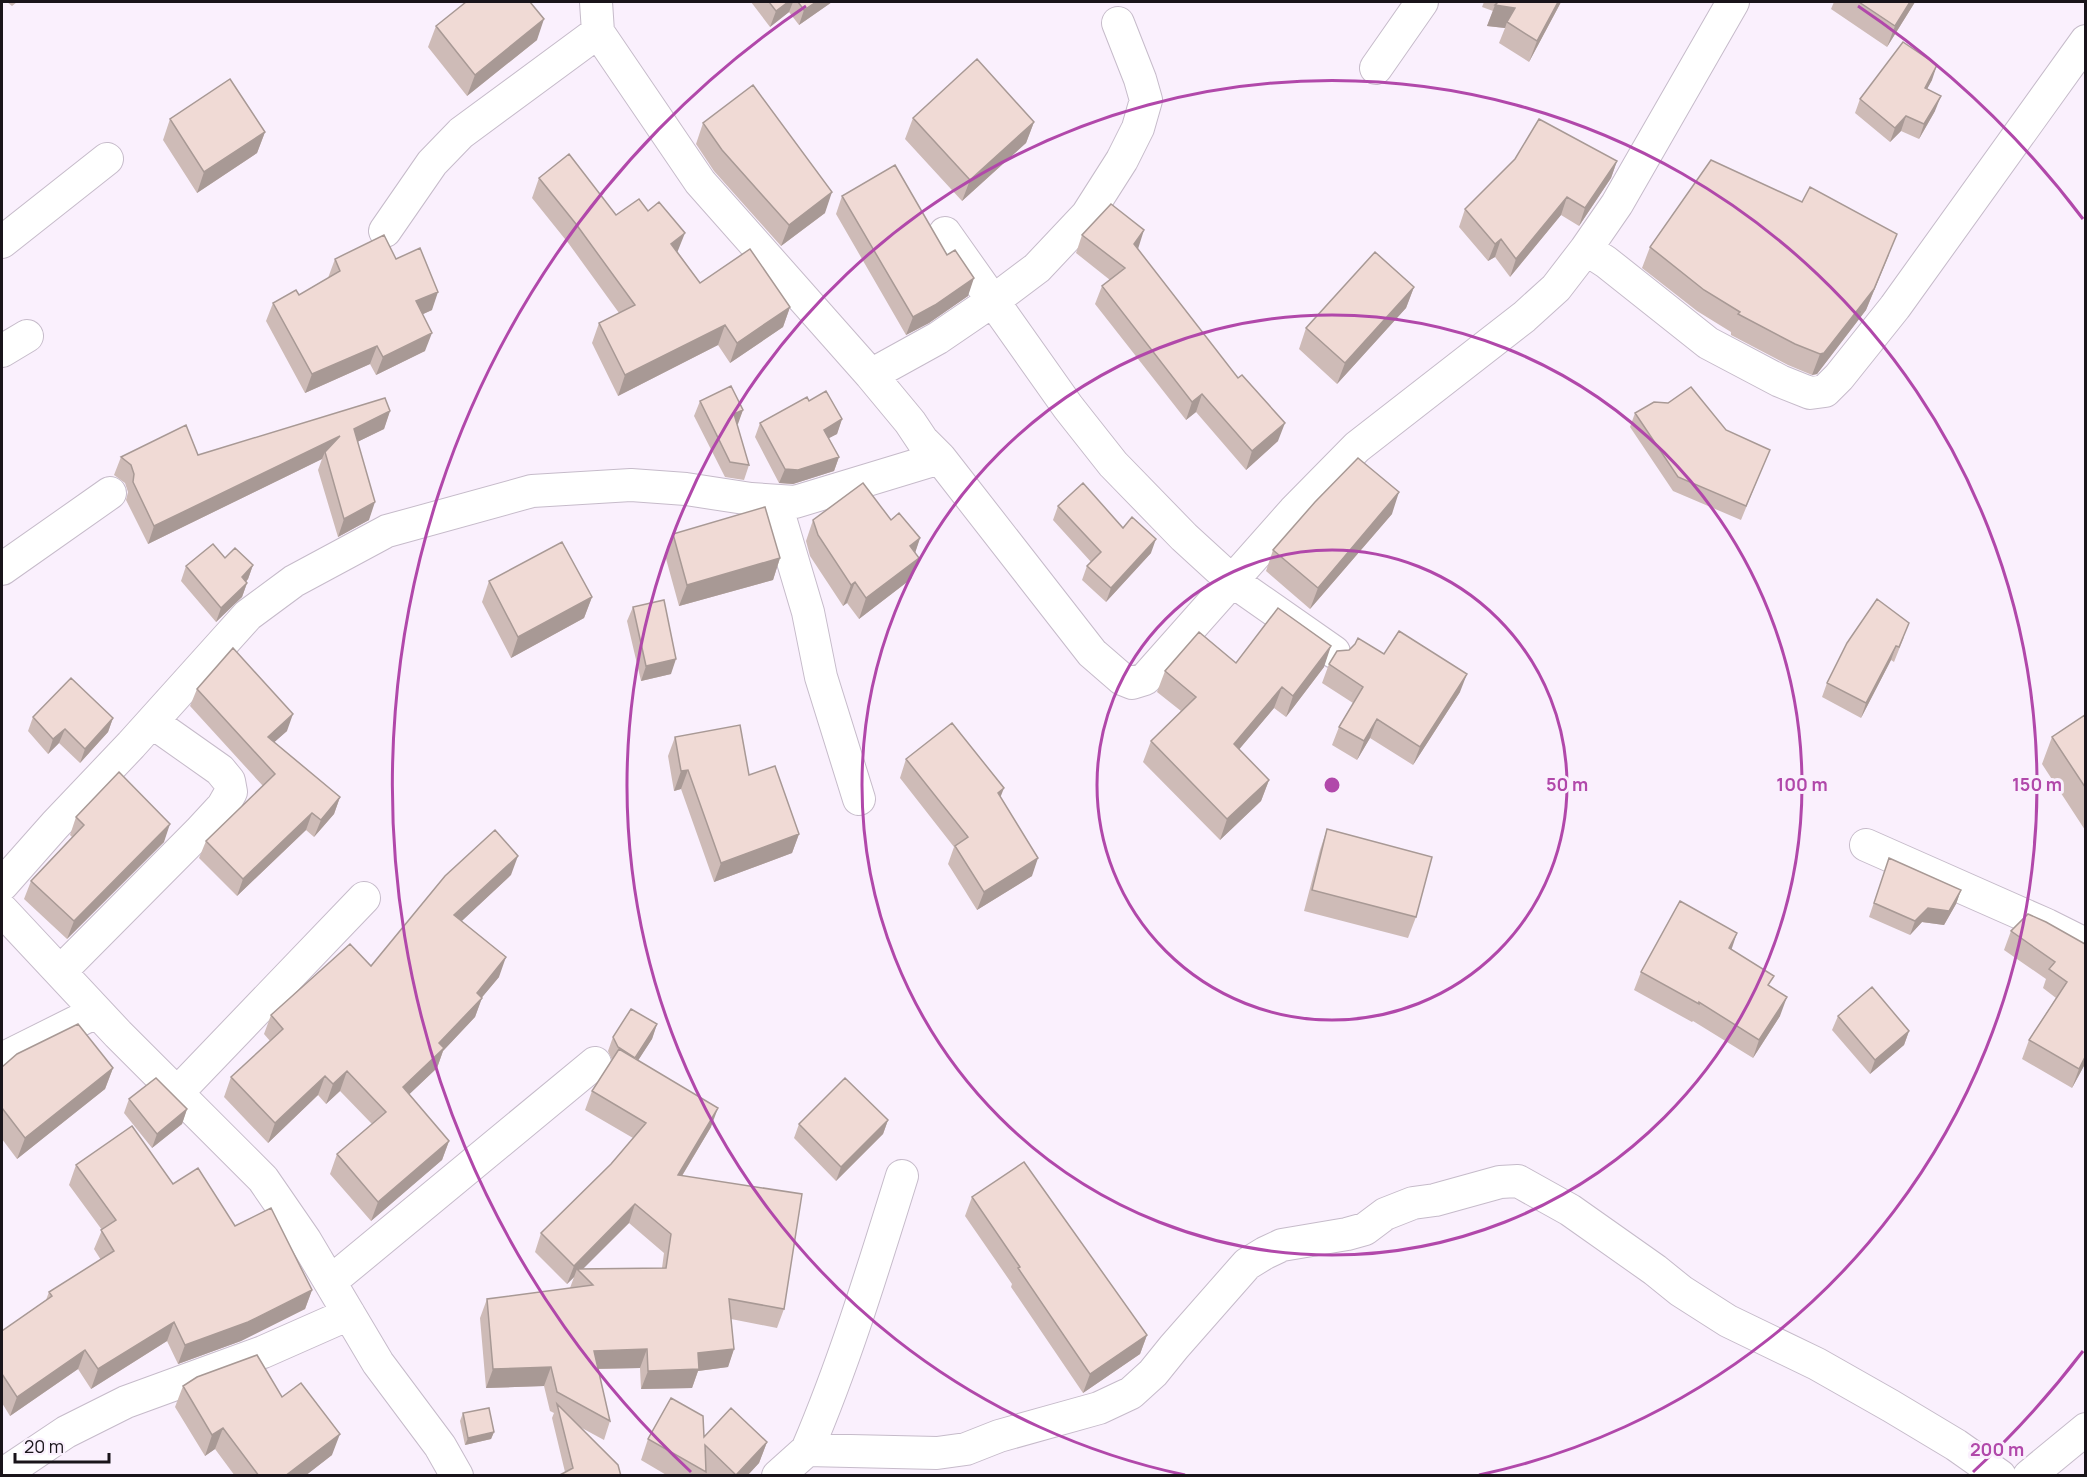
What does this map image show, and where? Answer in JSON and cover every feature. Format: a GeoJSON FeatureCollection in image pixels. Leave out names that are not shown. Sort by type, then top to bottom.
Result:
{"type":"FeatureCollection","features":[{"type":"Feature","properties":{"kind":"street"},"geometry":{"type":"LineString","coordinates":[[1376,68],[1422,2]]}},
{"type":"Feature","properties":{"kind":"street"},"geometry":{"type":"LineString","coordinates":[[385,231],[432,163],[454,140],[597,17],[700,182],[871,375],[922,440],[940,458],[1078,632],[1092,653],[1122,678],[1132,683],[1145,679],[1294,511],[1357,447],[1524,317],[1556,288],[1617,204],[1733,2]]}},
{"type":"Feature","properties":{"kind":"street"},"geometry":{"type":"LineString","coordinates":[[871,375],[938,338],[993,300],[1036,268],[1087,215],[1122,160],[1138,128],[1146,100],[1118,22]]}},
{"type":"Feature","properties":{"kind":"street"},"geometry":{"type":"LineString","coordinates":[[1586,249],[1606,262],[1708,344],[1780,381],[1810,393],[1825,392],[1895,307],[2085,41]]}},
{"type":"Feature","properties":{"kind":"street"},"geometry":{"type":"LineString","coordinates":[[2,242],[107,159]]}},
{"type":"Feature","properties":{"kind":"street"},"geometry":{"type":"LineString","coordinates":[[945,233],[1068,407],[1113,464],[1184,537],[1231,580],[1334,652]]}},
{"type":"Feature","properties":{"kind":"street"},"geometry":{"type":"LineString","coordinates":[[2,885],[248,615],[294,581],[387,531],[532,491],[631,485],[795,502],[940,458]]}},
{"type":"Feature","properties":{"kind":"street"},"geometry":{"type":"LineString","coordinates":[[2,569],[110,493]]}},
{"type":"Feature","properties":{"kind":"street"},"geometry":{"type":"LineString","coordinates":[[774,501],[808,612],[822,677],[859,799]]}},
{"type":"Feature","properties":{"kind":"street"},"geometry":{"type":"LineString","coordinates":[[60,972],[199,832],[223,806],[231,792],[229,781],[220,770],[152,722]]}},
{"type":"Feature","properties":{"kind":"street"},"geometry":{"type":"LineString","coordinates":[[1866,845],[2077,940],[2085,948]]}},
{"type":"Feature","properties":{"kind":"street"},"geometry":{"type":"LineString","coordinates":[[177,1093],[364,898]]}},
{"type":"Feature","properties":{"kind":"street"},"geometry":{"type":"LineString","coordinates":[[2,910],[96,1012],[263,1179],[305,1240],[378,1363],[440,1446],[457,1476]]}},
{"type":"Feature","properties":{"kind":"street"},"geometry":{"type":"LineString","coordinates":[[2,1059],[96,1012]]}},
{"type":"Feature","properties":{"kind":"street"},"geometry":{"type":"LineString","coordinates":[[330,1282],[595,1063]]}},
{"type":"Feature","properties":{"kind":"street"},"geometry":{"type":"LineString","coordinates":[[778,1476],[807,1450],[833,1389],[902,1176]]}},
{"type":"Feature","properties":{"kind":"street"},"geometry":{"type":"LineString","coordinates":[[807,1450],[937,1453],[966,1449],[999,1436],[1099,1408],[1131,1393],[1153,1373],[1247,1264],[1265,1253],[1282,1245],[1365,1229],[1385,1214],[1413,1203],[1435,1200],[1500,1182],[1518,1181],[1570,1210],[1681,1291],[1728,1321],[1817,1364],[1882,1400],[1956,1445],[2000,1476]]}},
{"type":"Feature","properties":{"kind":"street"},"geometry":{"type":"LineString","coordinates":[[2,1475],[66,1432],[126,1402],[263,1352],[349,1314]]}},
{"type":"Feature","properties":{"kind":"street"},"geometry":{"type":"LineString","coordinates":[[2029,1476],[2085,1429]]}},
{"type":"Feature","properties":{"kind":"building"},"geometry":{"type":"Polygon","coordinates":[[[466,2],[530,2],[544,19],[475,75],[436,26],[466,2]]]}},
{"type":"Feature","properties":{"kind":"building"},"geometry":{"type":"Polygon","coordinates":[[[769,2],[788,2],[776,11],[769,2]]]}},
{"type":"Feature","properties":{"kind":"building"},"geometry":{"type":"Polygon","coordinates":[[[798,2],[816,2],[804,10],[798,2]]]}},
{"type":"Feature","properties":{"kind":"building"},"geometry":{"type":"Polygon","coordinates":[[[1498,2],[1558,2],[1537,41],[1507,22],[1515,8],[1495,5],[1498,2]]]}},
{"type":"Feature","properties":{"kind":"building"},"geometry":{"type":"Polygon","coordinates":[[[1859,2],[1910,2],[1895,26],[1859,2]]]}},
{"type":"Feature","properties":{"kind":"building"},"geometry":{"type":"Polygon","coordinates":[[[1903,42],[1937,65],[1925,88],[1941,96],[1924,124],[1906,116],[1895,128],[1860,99],[1903,42]]]}},
{"type":"Feature","properties":{"kind":"building"},"geometry":{"type":"Polygon","coordinates":[[[977,59],[1034,122],[970,180],[913,118],[977,59]]]}},
{"type":"Feature","properties":{"kind":"building"},"geometry":{"type":"Polygon","coordinates":[[[230,79],[265,132],[204,172],[170,119],[230,79]]]}},
{"type":"Feature","properties":{"kind":"building"},"geometry":{"type":"Polygon","coordinates":[[[753,85],[832,192],[789,225],[722,150],[703,123],[753,85]]]}},
{"type":"Feature","properties":{"kind":"building"},"geometry":{"type":"Polygon","coordinates":[[[1539,119],[1617,161],[1585,208],[1567,197],[1516,259],[1501,239],[1495,244],[1465,209],[1515,159],[1539,119]]]}},
{"type":"Feature","properties":{"kind":"building"},"geometry":{"type":"Polygon","coordinates":[[[569,154],[616,215],[639,199],[648,211],[659,202],[685,233],[671,244],[700,283],[750,249],[790,307],[737,343],[725,325],[625,375],[599,323],[635,305],[539,178],[569,154]]]}},
{"type":"Feature","properties":{"kind":"building"},"geometry":{"type":"Polygon","coordinates":[[[1711,160],[1802,202],[1810,187],[1897,234],[1874,289],[1824,353],[1820,354],[1795,344],[1738,314],[1740,312],[1704,290],[1650,247],[1711,160]]]}},
{"type":"Feature","properties":{"kind":"building"},"geometry":{"type":"Polygon","coordinates":[[[895,165],[947,255],[955,250],[974,278],[913,317],[842,196],[895,165]]]}},
{"type":"Feature","properties":{"kind":"building"},"geometry":{"type":"Polygon","coordinates":[[[1111,204],[1144,230],[1134,244],[1238,378],[1242,375],[1285,423],[1252,451],[1202,394],[1192,402],[1102,286],[1125,268],[1082,235],[1111,204]]]}},
{"type":"Feature","properties":{"kind":"building"},"geometry":{"type":"Polygon","coordinates":[[[384,235],[396,259],[420,248],[438,292],[416,301],[432,333],[383,357],[377,346],[312,374],[273,303],[296,290],[299,295],[340,271],[335,259],[384,235]]]}},
{"type":"Feature","properties":{"kind":"building"},"geometry":{"type":"Polygon","coordinates":[[[1375,252],[1414,287],[1345,363],[1306,328],[1375,252]]]}},
{"type":"Feature","properties":{"kind":"building"},"geometry":{"type":"Polygon","coordinates":[[[731,386],[743,410],[734,414],[749,465],[730,462],[700,401],[731,386]]]}},
{"type":"Feature","properties":{"kind":"building"},"geometry":{"type":"Polygon","coordinates":[[[1691,387],[1726,430],[1770,450],[1746,506],[1678,477],[1635,413],[1654,402],[1668,403],[1691,387]]]}},
{"type":"Feature","properties":{"kind":"building"},"geometry":{"type":"Polygon","coordinates":[[[826,391],[842,419],[824,430],[839,457],[798,470],[785,469],[760,423],[807,397],[809,401],[826,391]]]}},
{"type":"Feature","properties":{"kind":"building"},"geometry":{"type":"Polygon","coordinates":[[[385,398],[390,411],[354,429],[375,502],[344,519],[325,452],[340,436],[154,526],[133,482],[134,474],[131,465],[121,457],[186,425],[198,455],[385,398]]]}},
{"type":"Feature","properties":{"kind":"building"},"geometry":{"type":"Polygon","coordinates":[[[1358,458],[1399,492],[1318,588],[1273,550],[1358,458]]]}},
{"type":"Feature","properties":{"kind":"building"},"geometry":{"type":"Polygon","coordinates":[[[863,483],[891,520],[899,513],[920,538],[910,546],[919,558],[866,598],[855,582],[851,585],[818,535],[813,520],[863,483]]]}},
{"type":"Feature","properties":{"kind":"building"},"geometry":{"type":"Polygon","coordinates":[[[1083,483],[1123,528],[1132,517],[1156,539],[1111,588],[1087,566],[1101,552],[1058,506],[1083,483]]]}},
{"type":"Feature","properties":{"kind":"building"},"geometry":{"type":"Polygon","coordinates":[[[765,507],[780,558],[687,585],[673,534],[765,507]]]}},
{"type":"Feature","properties":{"kind":"building"},"geometry":{"type":"Polygon","coordinates":[[[562,542],[592,597],[518,637],[489,581],[562,542]]]}},
{"type":"Feature","properties":{"kind":"building"},"geometry":{"type":"Polygon","coordinates":[[[213,544],[225,558],[235,548],[253,565],[242,577],[247,583],[221,608],[186,566],[213,544]]]}},
{"type":"Feature","properties":{"kind":"building"},"geometry":{"type":"Polygon","coordinates":[[[1877,599],[1909,623],[1899,647],[1896,646],[1866,703],[1827,683],[1847,643],[1877,599]]]}},
{"type":"Feature","properties":{"kind":"building"},"geometry":{"type":"Polygon","coordinates":[[[664,600],[676,659],[646,666],[633,607],[664,600]]]}},
{"type":"Feature","properties":{"kind":"building"},"geometry":{"type":"Polygon","coordinates":[[[1278,608],[1331,646],[1293,696],[1282,687],[1234,744],[1269,780],[1227,819],[1151,741],[1196,697],[1165,671],[1199,632],[1236,663],[1278,608]]]}},
{"type":"Feature","properties":{"kind":"building"},"geometry":{"type":"Polygon","coordinates":[[[1399,631],[1467,674],[1420,747],[1377,719],[1364,741],[1339,727],[1363,687],[1329,664],[1337,651],[1349,650],[1358,638],[1384,654],[1399,631]]]}},
{"type":"Feature","properties":{"kind":"building"},"geometry":{"type":"Polygon","coordinates":[[[233,648],[293,714],[268,737],[340,797],[321,820],[312,813],[243,879],[206,841],[275,774],[197,689],[233,648]]]}},
{"type":"Feature","properties":{"kind":"building"},"geometry":{"type":"Polygon","coordinates":[[[71,678],[113,718],[85,749],[65,729],[53,739],[33,717],[71,678]]]}},
{"type":"Feature","properties":{"kind":"building"},"geometry":{"type":"Polygon","coordinates":[[[2085,715],[2085,787],[2052,737],[2085,715]]]}},
{"type":"Feature","properties":{"kind":"building"},"geometry":{"type":"Polygon","coordinates":[[[952,723],[1004,788],[998,793],[1038,858],[984,892],[955,846],[968,837],[906,759],[952,723]]]}},
{"type":"Feature","properties":{"kind":"building"},"geometry":{"type":"Polygon","coordinates":[[[740,725],[749,775],[775,766],[799,834],[721,863],[688,770],[681,771],[675,737],[740,725]]]}},
{"type":"Feature","properties":{"kind":"building"},"geometry":{"type":"Polygon","coordinates":[[[119,772],[170,824],[74,921],[31,881],[84,825],[76,817],[119,772]]]}},
{"type":"Feature","properties":{"kind":"building"},"geometry":{"type":"Polygon","coordinates":[[[1327,829],[1432,857],[1416,917],[1312,890],[1327,829]]]}},
{"type":"Feature","properties":{"kind":"building"},"geometry":{"type":"Polygon","coordinates":[[[495,830],[518,856],[454,915],[506,957],[477,993],[482,998],[439,1043],[444,1048],[403,1087],[449,1141],[378,1202],[337,1154],[386,1112],[347,1071],[333,1084],[325,1076],[275,1123],[231,1077],[283,1029],[271,1015],[350,944],[371,966],[445,876],[495,830]]]}},
{"type":"Feature","properties":{"kind":"building"},"geometry":{"type":"Polygon","coordinates":[[[1889,858],[1961,890],[1949,911],[1928,908],[1915,921],[1874,903],[1889,858]]]}},
{"type":"Feature","properties":{"kind":"building"},"geometry":{"type":"Polygon","coordinates":[[[1680,901],[1737,933],[1729,948],[1774,976],[1768,985],[1787,997],[1759,1040],[1699,1002],[1699,1004],[1641,972],[1680,901]]]}},
{"type":"Feature","properties":{"kind":"building"},"geometry":{"type":"Polygon","coordinates":[[[2028,914],[2085,944],[2085,1057],[2079,1069],[2029,1040],[2067,982],[2049,969],[2055,962],[2011,931],[2028,914]]]}},
{"type":"Feature","properties":{"kind":"building"},"geometry":{"type":"Polygon","coordinates":[[[1872,987],[1909,1031],[1875,1060],[1838,1016],[1872,987]]]}},
{"type":"Feature","properties":{"kind":"building"},"geometry":{"type":"Polygon","coordinates":[[[631,1009],[657,1024],[635,1058],[618,1047],[613,1037],[631,1009]]]}},
{"type":"Feature","properties":{"kind":"building"},"geometry":{"type":"Polygon","coordinates":[[[78,1024],[113,1068],[25,1138],[2,1108],[2,1067],[17,1054],[78,1024]]]}},
{"type":"Feature","properties":{"kind":"building"},"geometry":{"type":"Polygon","coordinates":[[[619,1049],[718,1108],[678,1175],[802,1194],[784,1309],[729,1299],[734,1349],[698,1353],[699,1369],[648,1371],[647,1349],[594,1351],[610,1421],[557,1392],[551,1367],[493,1369],[487,1299],[593,1285],[577,1269],[666,1268],[671,1234],[635,1204],[574,1266],[541,1233],[611,1164],[646,1123],[592,1091],[619,1049]]]}},
{"type":"Feature","properties":{"kind":"building"},"geometry":{"type":"Polygon","coordinates":[[[156,1078],[187,1109],[157,1134],[129,1099],[156,1078]]]}},
{"type":"Feature","properties":{"kind":"building"},"geometry":{"type":"Polygon","coordinates":[[[845,1078],[888,1120],[841,1167],[799,1124],[845,1078]]]}},
{"type":"Feature","properties":{"kind":"building"},"geometry":{"type":"Polygon","coordinates":[[[132,1126],[173,1184],[198,1168],[235,1226],[271,1208],[312,1290],[248,1322],[185,1345],[174,1322],[98,1369],[85,1350],[17,1397],[2,1374],[2,1331],[52,1296],[49,1292],[114,1251],[101,1230],[116,1220],[76,1165],[132,1126]]]}},
{"type":"Feature","properties":{"kind":"building"},"geometry":{"type":"Polygon","coordinates":[[[1024,1162],[1147,1335],[1090,1374],[972,1197],[1024,1162]]]}},
{"type":"Feature","properties":{"kind":"building"},"geometry":{"type":"Polygon","coordinates":[[[257,1355],[282,1397],[301,1383],[340,1434],[285,1476],[259,1476],[223,1428],[212,1435],[183,1386],[197,1377],[257,1355]]]}},
{"type":"Feature","properties":{"kind":"building"},"geometry":{"type":"Polygon","coordinates":[[[671,1398],[703,1416],[704,1437],[731,1408],[767,1442],[736,1475],[705,1445],[706,1472],[648,1439],[671,1398]]]}},
{"type":"Feature","properties":{"kind":"building"},"geometry":{"type":"Polygon","coordinates":[[[557,1404],[618,1465],[621,1476],[558,1476],[573,1468],[557,1404]]]}},
{"type":"Feature","properties":{"kind":"building"},"geometry":{"type":"Polygon","coordinates":[[[489,1408],[494,1432],[468,1438],[463,1413],[489,1408]]]}}]}
